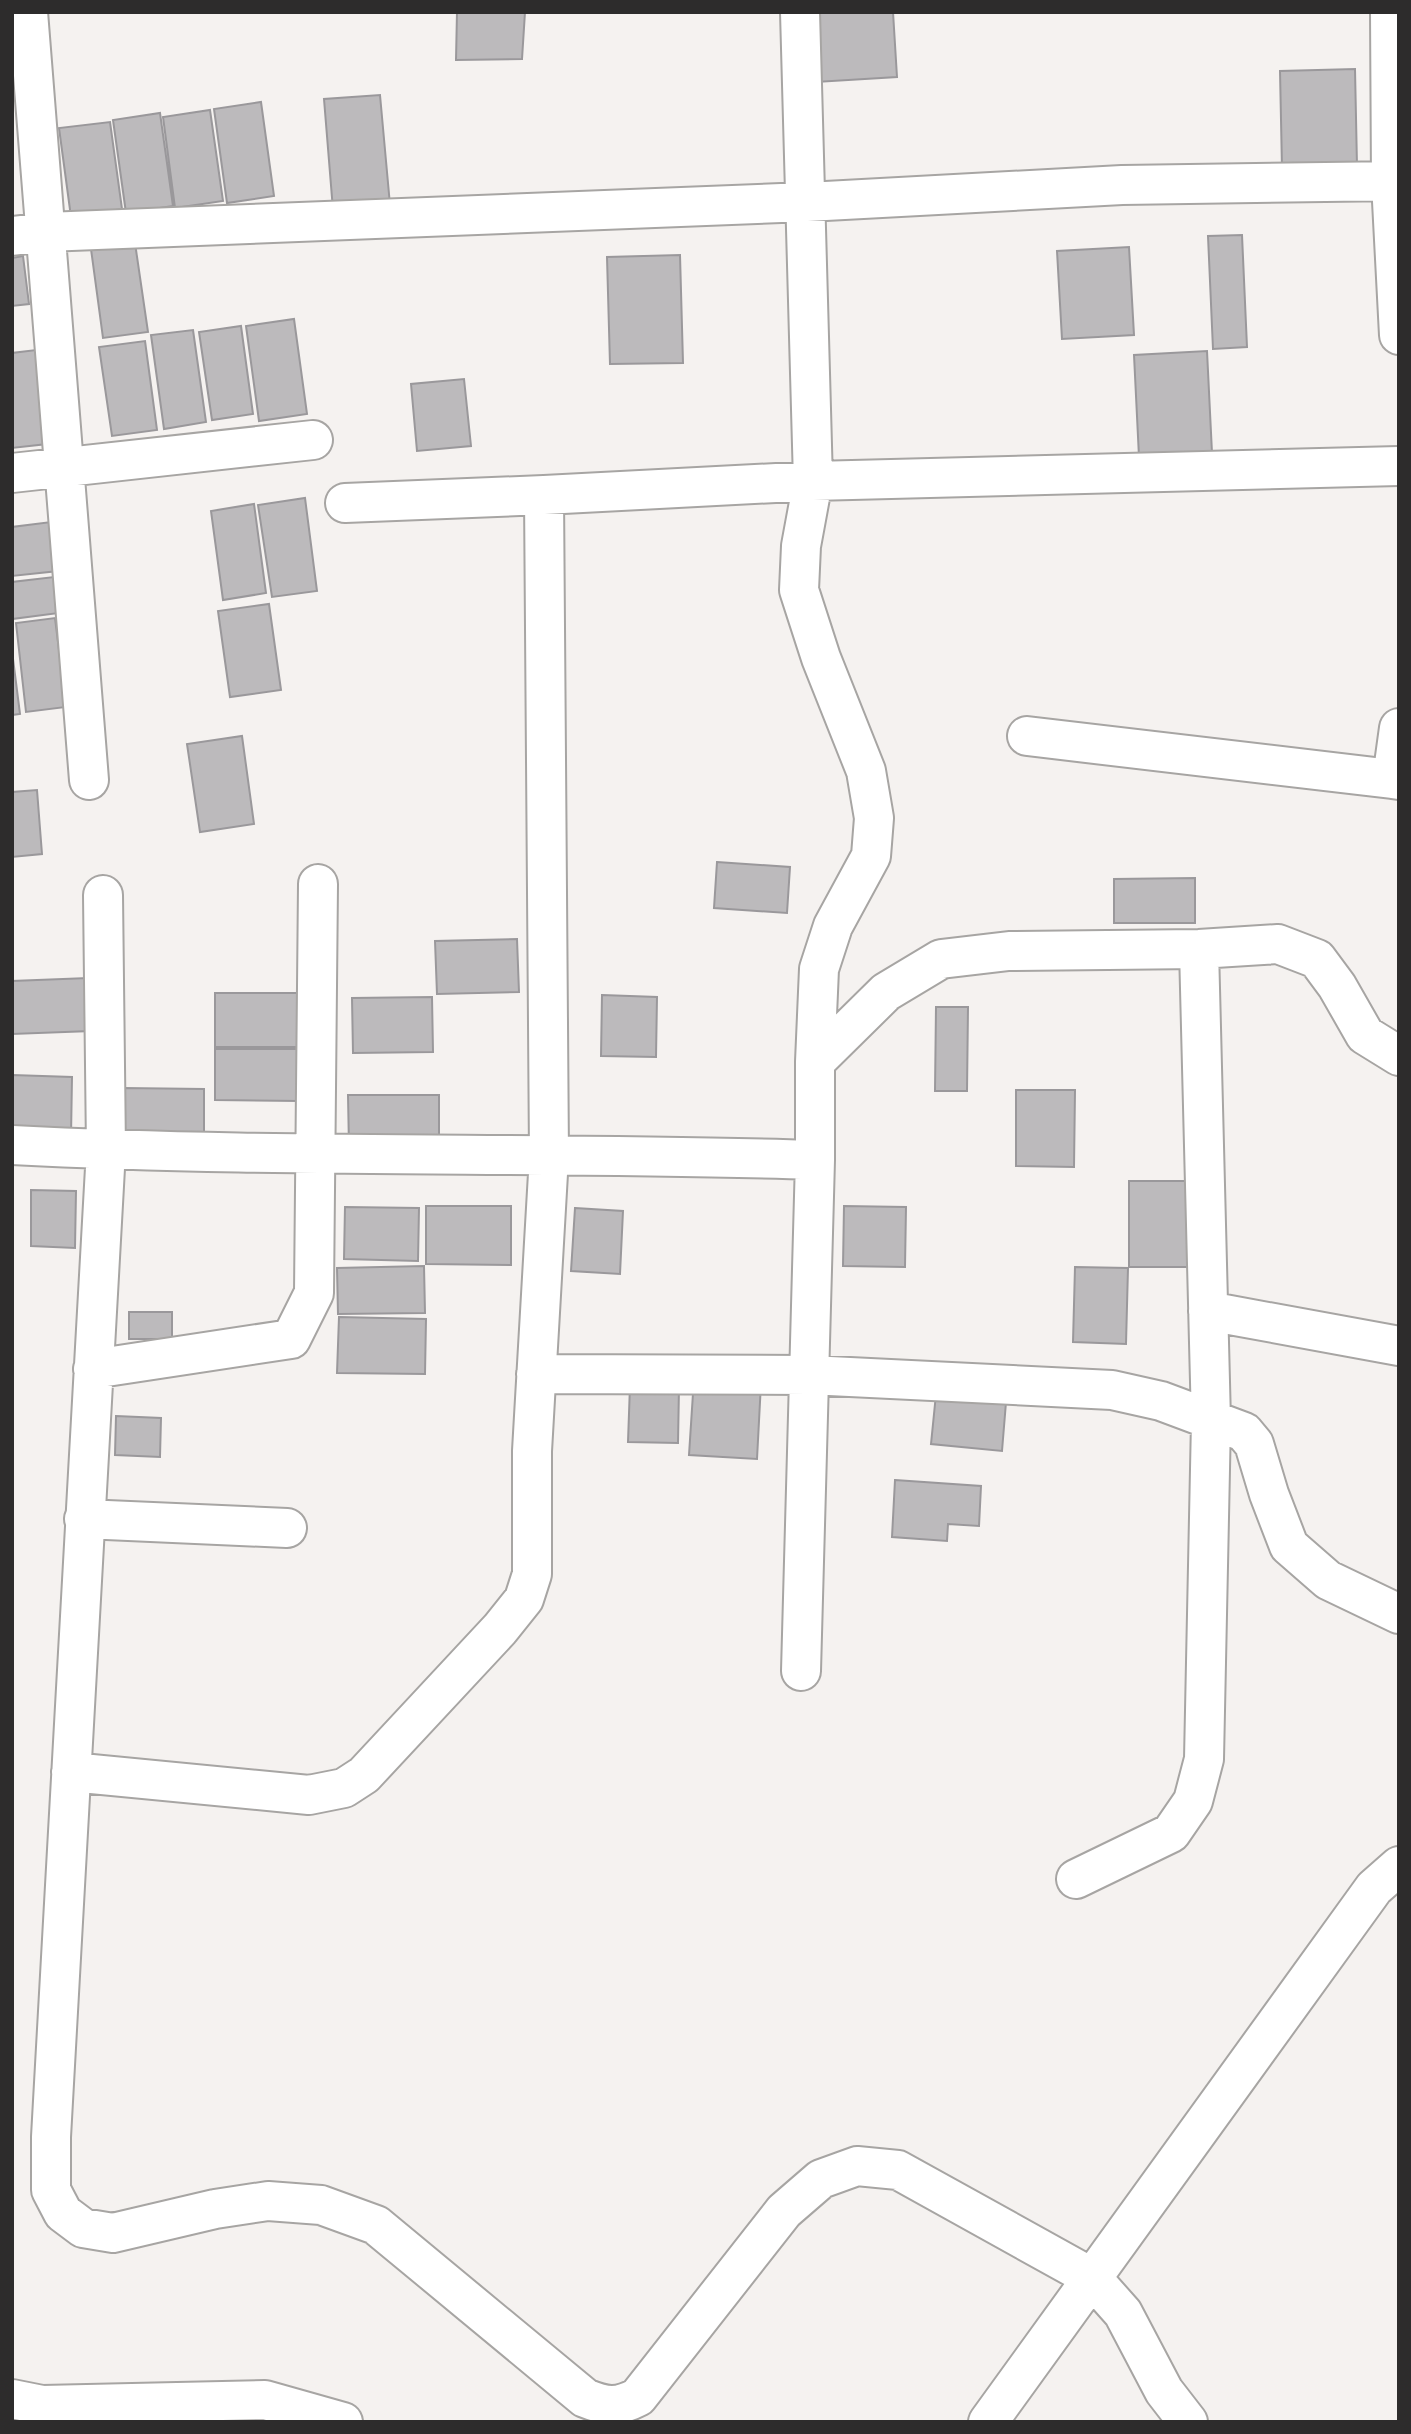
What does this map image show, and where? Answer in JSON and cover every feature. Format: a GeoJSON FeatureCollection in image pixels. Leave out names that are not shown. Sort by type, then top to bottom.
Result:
{"type":"FeatureCollection","features":[{"type":"Feature","properties":{"kind":"street"},"geometry":{"type":"LineString","coordinates":[[28,12],[29,234],[65,467],[89,780]]}},
{"type":"Feature","properties":{"kind":"street"},"geometry":{"type":"LineString","coordinates":[[800,12],[813,481],[801,546],[800,590],[821,658],[866,771],[874,818],[871,856],[834,926],[819,969],[801,1671]]}},
{"type":"Feature","properties":{"kind":"street"},"geometry":{"type":"LineString","coordinates":[[1390,12],[1399,335]]}},
{"type":"Feature","properties":{"kind":"street"},"geometry":{"type":"LineString","coordinates":[[29,234],[807,202],[1122,184],[1395,181]]}},
{"type":"Feature","properties":{"kind":"street"},"geometry":{"type":"LineString","coordinates":[[12,472],[313,440]]}},
{"type":"Feature","properties":{"kind":"street"},"geometry":{"type":"LineString","coordinates":[[345,503],[813,481],[1399,466]]}},
{"type":"Feature","properties":{"kind":"street"},"geometry":{"type":"LineString","coordinates":[[71,1772],[309,1795],[344,1788],[364,1775],[500,1629],[524,1599],[532,1574],[532,1451],[549,1156],[544,495]]}},
{"type":"Feature","properties":{"kind":"street"},"geometry":{"type":"LineString","coordinates":[[1027,736],[1395,780],[1399,727]]}},
{"type":"Feature","properties":{"kind":"street"},"geometry":{"type":"LineString","coordinates":[[93,1369],[291,1339],[314,1293],[318,884]]}},
{"type":"Feature","properties":{"kind":"street"},"geometry":{"type":"LineString","coordinates":[[103,895],[106,1150],[51,2137],[51,2190],[63,2213],[83,2228],[113,2233],[215,2209],[268,2201],[321,2205],[376,2225],[585,2398],[614,2414],[638,2397],[785,2211],[821,2179],[857,2166],[898,2170],[1091,2277],[1122,2313],[1164,2391],[1188,2422]]}},
{"type":"Feature","properties":{"kind":"street"},"geometry":{"type":"LineString","coordinates":[[815,1062],[886,992],[941,960],[1009,951],[1199,950],[1278,944],[1317,959],[1337,986],[1365,1035],[1399,1056]]}},
{"type":"Feature","properties":{"kind":"street"},"geometry":{"type":"LineString","coordinates":[[1076,1879],[1171,1833],[1193,1801],[1204,1759],[1211,1421],[1199,950]]}},
{"type":"Feature","properties":{"kind":"street"},"geometry":{"type":"LineString","coordinates":[[12,1145],[106,1150],[314,1154],[662,1154],[815,1160]]}},
{"type":"Feature","properties":{"kind":"street"},"geometry":{"type":"LineString","coordinates":[[1208,1311],[1399,1346]]}},
{"type":"Feature","properties":{"kind":"street"},"geometry":{"type":"LineString","coordinates":[[536,1374],[808,1375],[1112,1390],[1161,1401],[1244,1432],[1255,1444],[1269,1494],[1289,1546],[1328,1580],[1399,1614]]}},
{"type":"Feature","properties":{"kind":"street"},"geometry":{"type":"LineString","coordinates":[[84,1519],[287,1528]]}},
{"type":"Feature","properties":{"kind":"street"},"geometry":{"type":"LineString","coordinates":[[988,2422],[1374,1888],[1399,1866]]}},
{"type":"Feature","properties":{"kind":"street"},"geometry":{"type":"LineString","coordinates":[[31,2409],[184,2412],[265,2400],[343,2422]]}},
{"type":"Feature","properties":{"kind":"building"},"geometry":{"type":"Polygon","coordinates":[[[457,12],[525,12],[522,59],[456,60],[457,12]]]}},
{"type":"Feature","properties":{"kind":"building"},"geometry":{"type":"Polygon","coordinates":[[[812,12],[893,12],[897,77],[816,82],[812,12]]]}},
{"type":"Feature","properties":{"kind":"building"},"geometry":{"type":"Polygon","coordinates":[[[1355,69],[1357,166],[1282,168],[1280,71],[1355,69]]]}},
{"type":"Feature","properties":{"kind":"building"},"geometry":{"type":"Polygon","coordinates":[[[380,95],[390,205],[333,210],[324,99],[380,95]]]}},
{"type":"Feature","properties":{"kind":"building"},"geometry":{"type":"Polygon","coordinates":[[[261,102],[274,196],[227,203],[214,109],[261,102]]]}},
{"type":"Feature","properties":{"kind":"building"},"geometry":{"type":"Polygon","coordinates":[[[210,110],[223,201],[175,208],[163,117],[210,110]]]}},
{"type":"Feature","properties":{"kind":"building"},"geometry":{"type":"Polygon","coordinates":[[[160,113],[173,206],[126,213],[113,120],[160,113]]]}},
{"type":"Feature","properties":{"kind":"building"},"geometry":{"type":"Polygon","coordinates":[[[110,122],[122,209],[71,217],[59,128],[110,122]]]}},
{"type":"Feature","properties":{"kind":"building"},"geometry":{"type":"Polygon","coordinates":[[[1242,235],[1247,347],[1213,349],[1208,236],[1242,235]]]}},
{"type":"Feature","properties":{"kind":"building"},"geometry":{"type":"Polygon","coordinates":[[[135,243],[148,332],[103,338],[91,249],[135,243]]]}},
{"type":"Feature","properties":{"kind":"building"},"geometry":{"type":"Polygon","coordinates":[[[1129,247],[1134,335],[1062,339],[1057,251],[1129,247]]]}},
{"type":"Feature","properties":{"kind":"building"},"geometry":{"type":"Polygon","coordinates":[[[680,255],[683,363],[610,364],[607,257],[680,255]]]}},
{"type":"Feature","properties":{"kind":"building"},"geometry":{"type":"Polygon","coordinates":[[[23,256],[29,304],[12,306],[12,258],[23,256]]]}},
{"type":"Feature","properties":{"kind":"building"},"geometry":{"type":"Polygon","coordinates":[[[294,319],[307,414],[259,421],[246,326],[294,319]]]}},
{"type":"Feature","properties":{"kind":"building"},"geometry":{"type":"Polygon","coordinates":[[[241,326],[253,414],[212,420],[199,332],[241,326]]]}},
{"type":"Feature","properties":{"kind":"building"},"geometry":{"type":"Polygon","coordinates":[[[193,330],[206,422],[164,429],[151,335],[193,330]]]}},
{"type":"Feature","properties":{"kind":"building"},"geometry":{"type":"Polygon","coordinates":[[[145,341],[157,430],[112,436],[99,347],[145,341]]]}},
{"type":"Feature","properties":{"kind":"building"},"geometry":{"type":"Polygon","coordinates":[[[36,350],[47,444],[12,448],[12,353],[36,350]]]}},
{"type":"Feature","properties":{"kind":"building"},"geometry":{"type":"Polygon","coordinates":[[[1207,351],[1212,453],[1139,457],[1134,355],[1207,351]]]}},
{"type":"Feature","properties":{"kind":"building"},"geometry":{"type":"Polygon","coordinates":[[[464,379],[471,446],[417,451],[411,384],[464,379]]]}},
{"type":"Feature","properties":{"kind":"building"},"geometry":{"type":"Polygon","coordinates":[[[305,498],[317,591],[272,597],[258,505],[305,498]]]}},
{"type":"Feature","properties":{"kind":"building"},"geometry":{"type":"Polygon","coordinates":[[[254,504],[266,593],[223,600],[211,511],[254,504]]]}},
{"type":"Feature","properties":{"kind":"building"},"geometry":{"type":"Polygon","coordinates":[[[51,522],[58,571],[12,576],[12,527],[51,522]]]}},
{"type":"Feature","properties":{"kind":"building"},"geometry":{"type":"Polygon","coordinates":[[[54,577],[59,613],[12,619],[12,582],[54,577]]]}},
{"type":"Feature","properties":{"kind":"building"},"geometry":{"type":"Polygon","coordinates":[[[269,604],[281,690],[230,697],[218,611],[269,604]]]}},
{"type":"Feature","properties":{"kind":"building"},"geometry":{"type":"Polygon","coordinates":[[[55,618],[66,707],[26,712],[16,623],[55,618]]]}},
{"type":"Feature","properties":{"kind":"building"},"geometry":{"type":"Polygon","coordinates":[[[12,651],[20,714],[12,715],[12,651]]]}},
{"type":"Feature","properties":{"kind":"building"},"geometry":{"type":"Polygon","coordinates":[[[242,736],[254,824],[200,832],[187,744],[242,736]]]}},
{"type":"Feature","properties":{"kind":"building"},"geometry":{"type":"Polygon","coordinates":[[[37,790],[42,854],[12,857],[12,792],[37,790]]]}},
{"type":"Feature","properties":{"kind":"building"},"geometry":{"type":"Polygon","coordinates":[[[717,862],[790,867],[787,913],[714,908],[717,862]]]}},
{"type":"Feature","properties":{"kind":"building"},"geometry":{"type":"Polygon","coordinates":[[[1195,878],[1195,923],[1114,923],[1114,879],[1195,878]]]}},
{"type":"Feature","properties":{"kind":"building"},"geometry":{"type":"Polygon","coordinates":[[[517,939],[519,992],[437,994],[435,941],[517,939]]]}},
{"type":"Feature","properties":{"kind":"building"},"geometry":{"type":"Polygon","coordinates":[[[88,978],[91,1031],[12,1034],[12,981],[88,978]]]}},
{"type":"Feature","properties":{"kind":"building"},"geometry":{"type":"Polygon","coordinates":[[[215,993],[305,993],[305,1047],[215,1047],[215,993]]]}},
{"type":"Feature","properties":{"kind":"building"},"geometry":{"type":"Polygon","coordinates":[[[602,995],[657,997],[656,1057],[601,1056],[602,995]]]}},
{"type":"Feature","properties":{"kind":"building"},"geometry":{"type":"Polygon","coordinates":[[[432,997],[433,1052],[353,1053],[352,998],[432,997]]]}},
{"type":"Feature","properties":{"kind":"building"},"geometry":{"type":"Polygon","coordinates":[[[936,1007],[968,1007],[967,1091],[935,1091],[936,1007]]]}},
{"type":"Feature","properties":{"kind":"building"},"geometry":{"type":"Polygon","coordinates":[[[215,1049],[299,1049],[299,1101],[215,1100],[215,1049]]]}},
{"type":"Feature","properties":{"kind":"building"},"geometry":{"type":"Polygon","coordinates":[[[12,1075],[72,1077],[71,1137],[12,1135],[12,1075]]]}},
{"type":"Feature","properties":{"kind":"building"},"geometry":{"type":"Polygon","coordinates":[[[123,1088],[204,1089],[204,1147],[123,1146],[123,1088]]]}},
{"type":"Feature","properties":{"kind":"building"},"geometry":{"type":"Polygon","coordinates":[[[1016,1090],[1075,1090],[1074,1167],[1016,1166],[1016,1090]]]}},
{"type":"Feature","properties":{"kind":"building"},"geometry":{"type":"Polygon","coordinates":[[[348,1095],[439,1095],[439,1148],[349,1148],[348,1095]]]}},
{"type":"Feature","properties":{"kind":"building"},"geometry":{"type":"Polygon","coordinates":[[[1129,1181],[1187,1181],[1188,1267],[1129,1267],[1129,1181]]]}},
{"type":"Feature","properties":{"kind":"building"},"geometry":{"type":"Polygon","coordinates":[[[31,1190],[76,1191],[75,1248],[31,1246],[31,1190]]]}},
{"type":"Feature","properties":{"kind":"building"},"geometry":{"type":"Polygon","coordinates":[[[426,1206],[511,1206],[511,1265],[426,1264],[426,1206]]]}},
{"type":"Feature","properties":{"kind":"building"},"geometry":{"type":"Polygon","coordinates":[[[844,1206],[906,1207],[905,1267],[843,1266],[844,1206]]]}},
{"type":"Feature","properties":{"kind":"building"},"geometry":{"type":"Polygon","coordinates":[[[345,1207],[419,1208],[418,1261],[344,1259],[345,1207]]]}},
{"type":"Feature","properties":{"kind":"building"},"geometry":{"type":"Polygon","coordinates":[[[575,1208],[623,1211],[620,1274],[571,1271],[575,1208]]]}},
{"type":"Feature","properties":{"kind":"building"},"geometry":{"type":"Polygon","coordinates":[[[424,1266],[425,1313],[338,1314],[337,1268],[424,1266]]]}},
{"type":"Feature","properties":{"kind":"building"},"geometry":{"type":"Polygon","coordinates":[[[1075,1267],[1128,1268],[1126,1344],[1073,1342],[1075,1267]]]}},
{"type":"Feature","properties":{"kind":"building"},"geometry":{"type":"Polygon","coordinates":[[[129,1312],[172,1312],[172,1339],[129,1339],[129,1312]]]}},
{"type":"Feature","properties":{"kind":"building"},"geometry":{"type":"Polygon","coordinates":[[[339,1317],[426,1319],[425,1374],[337,1373],[339,1317]]]}},
{"type":"Feature","properties":{"kind":"building"},"geometry":{"type":"Polygon","coordinates":[[[694,1378],[761,1383],[757,1459],[689,1455],[694,1378]]]}},
{"type":"Feature","properties":{"kind":"building"},"geometry":{"type":"Polygon","coordinates":[[[937,1384],[1007,1390],[1002,1451],[931,1444],[937,1384]]]}},
{"type":"Feature","properties":{"kind":"building"},"geometry":{"type":"Polygon","coordinates":[[[630,1385],[679,1387],[678,1443],[628,1442],[630,1385]]]}},
{"type":"Feature","properties":{"kind":"building"},"geometry":{"type":"Polygon","coordinates":[[[116,1416],[161,1418],[160,1457],[115,1455],[116,1416]]]}},
{"type":"Feature","properties":{"kind":"building"},"geometry":{"type":"Polygon","coordinates":[[[895,1480],[981,1486],[979,1526],[948,1524],[947,1541],[892,1537],[895,1480]]]}}]}
